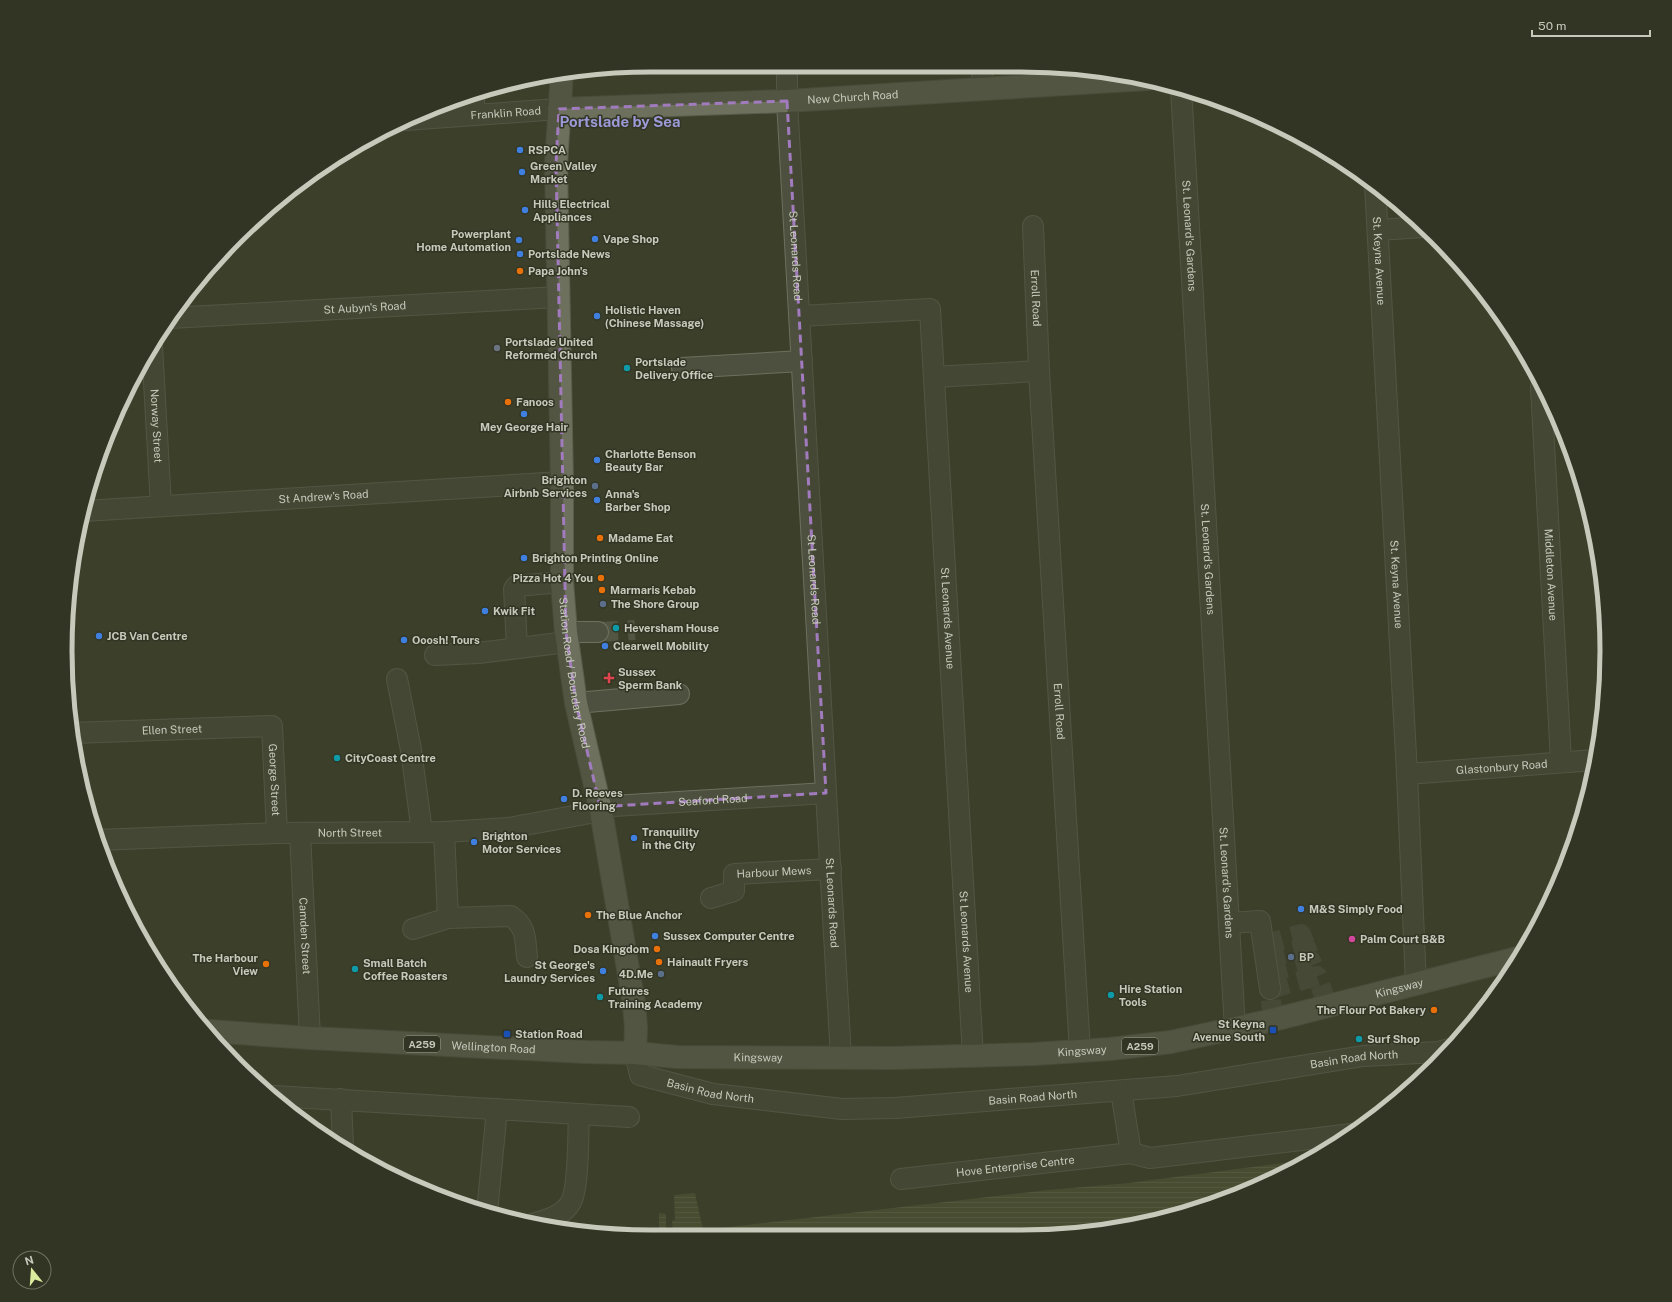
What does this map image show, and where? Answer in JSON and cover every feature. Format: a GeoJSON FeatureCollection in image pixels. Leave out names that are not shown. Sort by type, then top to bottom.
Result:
{"type":"FeatureCollection","features":[{"type":"Feature","properties":{"kind":"main road","name":"Station Road / Boundary Road"},"geometry":{"type":"LineString","coordinates":[[561,79],[556,164],[562,482],[562,582],[566,637],[576,703],[601,811],[634,1004],[636,1028],[635,1053]]}},
{"type":"Feature","properties":{"kind":"main road","name":"New Church Road"},"geometry":{"type":"LineString","coordinates":[[559,109],[787,101],[1123,81]]}},
{"type":"Feature","properties":{"kind":"main road","name":"Kingsway"},"geometry":{"type":"LineString","coordinates":[[635,1053],[677,1057],[841,1058],[973,1056],[1080,1051],[1171,1042],[1235,1029],[1510,960]]}},
{"type":"Feature","properties":{"kind":"main road","name":"Wellington Road"},"geometry":{"type":"LineString","coordinates":[[215,1031],[310,1038],[586,1052],[635,1053]]}},
{"type":"Feature","properties":{"kind":"street","name":"St Leonards Road"},"geometry":{"type":"LineString","coordinates":[[788,72],[787,101],[841,1058]]}},
{"type":"Feature","properties":{"kind":"street"},"geometry":{"type":"LineString","coordinates":[[982,72],[982,89]]}},
{"type":"Feature","properties":{"kind":"street","name":"St. Leonard's Gardens"},"geometry":{"type":"LineString","coordinates":[[1181,95],[1235,1029]]}},
{"type":"Feature","properties":{"kind":"street"},"geometry":{"type":"LineString","coordinates":[[474,100],[474,115]]}},
{"type":"Feature","properties":{"kind":"street","name":"Franklin Road"},"geometry":{"type":"LineString","coordinates":[[423,119],[559,109]]}},
{"type":"Feature","properties":{"kind":"street","name":"St. Keyna Avenue"},"geometry":{"type":"LineString","coordinates":[[1376,194],[1407,774],[1416,984]]}},
{"type":"Feature","properties":{"kind":"street","name":"Erroll Road"},"geometry":{"type":"LineString","coordinates":[[1033,226],[1039,371],[1080,1051]]}},
{"type":"Feature","properties":{"kind":"street"},"geometry":{"type":"LineString","coordinates":[[1378,230],[1415,227]]}},
{"type":"Feature","properties":{"kind":"street","name":"St Aubyn's Road"},"geometry":{"type":"LineString","coordinates":[[178,318],[559,297]]}},
{"type":"Feature","properties":{"kind":"street","name":"St Leonards Avenue"},"geometry":{"type":"LineString","coordinates":[[800,316],[930,309],[973,1056]]}},
{"type":"Feature","properties":{"kind":"street","name":"Norway Street"},"geometry":{"type":"LineString","coordinates":[[153,357],[161,506]]}},
{"type":"Feature","properties":{"kind":"street"},"geometry":{"type":"LineString","coordinates":[[682,368],[802,361]]}},
{"type":"Feature","properties":{"kind":"street"},"geometry":{"type":"LineString","coordinates":[[934,377],[1039,371]]}},
{"type":"Feature","properties":{"kind":"street","name":"Middleton Avenue"},"geometry":{"type":"LineString","coordinates":[[1542,398],[1561,762]]}},
{"type":"Feature","properties":{"kind":"street","name":"St Andrew's Road"},"geometry":{"type":"LineString","coordinates":[[90,511],[562,482]]}},
{"type":"Feature","properties":{"kind":"street"},"geometry":{"type":"LineString","coordinates":[[518,648],[514,589],[516,586],[562,582]]}},
{"type":"Feature","properties":{"kind":"street"},"geometry":{"type":"LineString","coordinates":[[435,655],[478,653],[518,648],[566,637],[598,632]]}},
{"type":"Feature","properties":{"kind":"street"},"geometry":{"type":"LineString","coordinates":[[397,678],[411,750],[422,832]]}},
{"type":"Feature","properties":{"kind":"street"},"geometry":{"type":"LineString","coordinates":[[576,703],[679,694]]}},
{"type":"Feature","properties":{"kind":"street","name":"Ellen Street"},"geometry":{"type":"LineString","coordinates":[[78,733],[272,726]]}},
{"type":"Feature","properties":{"kind":"street","name":"George Street"},"geometry":{"type":"LineString","coordinates":[[272,726],[277,833]]}},
{"type":"Feature","properties":{"kind":"street","name":"Glastonbury Road"},"geometry":{"type":"LineString","coordinates":[[1407,774],[1590,760]]}},
{"type":"Feature","properties":{"kind":"street","name":"Seaford Road"},"geometry":{"type":"LineString","coordinates":[[601,811],[613,806],[826,793]]}},
{"type":"Feature","properties":{"kind":"street","name":"North Street"},"geometry":{"type":"LineString","coordinates":[[104,840],[277,833],[444,832],[508,828],[601,811]]}},
{"type":"Feature","properties":{"kind":"street"},"geometry":{"type":"LineString","coordinates":[[444,832],[448,918]]}},
{"type":"Feature","properties":{"kind":"street","name":"Camden Street"},"geometry":{"type":"LineString","coordinates":[[300,833],[310,1038]]}},
{"type":"Feature","properties":{"kind":"street","name":"Harbour Mews"},"geometry":{"type":"LineString","coordinates":[[711,898],[734,891],[734,874],[831,869]]}},
{"type":"Feature","properties":{"kind":"street"},"geometry":{"type":"LineString","coordinates":[[413,928],[448,918],[511,916],[518,921],[523,928],[527,957]]}},
{"type":"Feature","properties":{"kind":"street"},"geometry":{"type":"LineString","coordinates":[[1229,923],[1260,921],[1270,989]]}},
{"type":"Feature","properties":{"kind":"street","name":"Basin Road North"},"geometry":{"type":"LineString","coordinates":[[635,1053],[640,1075],[713,1094],[842,1109],[895,1108],[1177,1086],[1363,1056],[1438,1052]]}},
{"type":"Feature","properties":{"kind":"street"},"geometry":{"type":"LineString","coordinates":[[1121,1091],[1131,1153]]}},
{"type":"Feature","properties":{"kind":"street"},"geometry":{"type":"LineString","coordinates":[[282,1096],[630,1117]]}},
{"type":"Feature","properties":{"kind":"street"},"geometry":{"type":"LineString","coordinates":[[341,1100],[343,1141]]}},
{"type":"Feature","properties":{"kind":"street"},"geometry":{"type":"LineString","coordinates":[[488,1206],[497,1109]]}},
{"type":"Feature","properties":{"kind":"street"},"geometry":{"type":"LineString","coordinates":[[545,1220],[561,1213],[571,1202],[576,1184],[579,1114]]}},
{"type":"Feature","properties":{"kind":"street","name":"Hove Enterprise Centre"},"geometry":{"type":"LineString","coordinates":[[901,1180],[1131,1153],[1150,1158],[1337,1136]]}},
{"type":"Feature","properties":{"kind":"highlighted area"},"geometry":{"type":"Polygon","coordinates":[[[787,101],[826,793],[613,806],[601,811],[576,703],[566,632],[556,164],[559,109],[787,101]]]}},
{"type":"Feature","properties":{"kind":"shaded area"},"geometry":{"type":"Polygon","coordinates":[[[1291,1162],[1243,1186],[1207,1199],[1134,1219],[1097,1225],[1059,1229],[1021,1230],[703,1230],[1049,1190],[1129,1183],[1291,1162]]]}},
{"type":"Feature","properties":{"kind":"shaded area"},"geometry":{"type":"Polygon","coordinates":[[[695,1193],[703,1230],[673,1230],[672,1221],[675,1220],[674,1195],[695,1193]]]}},
{"type":"Feature","properties":{"kind":"shaded area"},"geometry":{"type":"Polygon","coordinates":[[[659,1213],[666,1214],[666,1230],[659,1230],[659,1213]]]}},
{"type":"Feature","properties":{"kind":"tunnel"},"geometry":{"type":"LineString","coordinates":[[598,632],[635,630]]}},
{"type":"Feature","properties":{"kind":"tunnel"},"geometry":{"type":"LineString","coordinates":[[1263,945],[1301,934],[1305,944]]}},
{"type":"Feature","properties":{"kind":"tunnel"},"geometry":{"type":"LineString","coordinates":[[1265,959],[1306,947],[1311,961]]}},
{"type":"Feature","properties":{"kind":"tunnel"},"geometry":{"type":"LineString","coordinates":[[1267,973],[1311,961],[1317,976]]}},
{"type":"Feature","properties":{"kind":"tunnel"},"geometry":{"type":"LineString","coordinates":[[1273,1020],[1270,989],[1317,976],[1328,1007]]}},
{"type":"Feature","properties":{"kind":"place","name":"RSPCA"},"geometry":{"type":"Point","coordinates":[520,150]}},
{"type":"Feature","properties":{"kind":"place","name":"Green Valley Market"},"geometry":{"type":"Point","coordinates":[522,172]}},
{"type":"Feature","properties":{"kind":"place","name":"Hills Electrical Appliances"},"geometry":{"type":"Point","coordinates":[525,210]}},
{"type":"Feature","properties":{"kind":"place","name":"Vape Shop"},"geometry":{"type":"Point","coordinates":[595,239]}},
{"type":"Feature","properties":{"kind":"place","name":"Powerplant Home Automation"},"geometry":{"type":"Point","coordinates":[519,240]}},
{"type":"Feature","properties":{"kind":"place","name":"Portslade News"},"geometry":{"type":"Point","coordinates":[520,254]}},
{"type":"Feature","properties":{"kind":"place","name":"Papa John's"},"geometry":{"type":"Point","coordinates":[520,271]}},
{"type":"Feature","properties":{"kind":"place","name":"Holistic Haven (Chinese Massage)"},"geometry":{"type":"Point","coordinates":[597,316]}},
{"type":"Feature","properties":{"kind":"place","name":"Portslade United Reformed Church"},"geometry":{"type":"Point","coordinates":[497,348]}},
{"type":"Feature","properties":{"kind":"place","name":"Portslade Delivery Office"},"geometry":{"type":"Point","coordinates":[627,368]}},
{"type":"Feature","properties":{"kind":"place","name":"Fanoos"},"geometry":{"type":"Point","coordinates":[508,402]}},
{"type":"Feature","properties":{"kind":"place","name":"Mey George Hair"},"geometry":{"type":"Point","coordinates":[524,414]}},
{"type":"Feature","properties":{"kind":"place","name":"Charlotte Benson Beauty Bar"},"geometry":{"type":"Point","coordinates":[597,460]}},
{"type":"Feature","properties":{"kind":"place","name":"Brighton Airbnb Services"},"geometry":{"type":"Point","coordinates":[595,486]}},
{"type":"Feature","properties":{"kind":"place","name":"Anna's Barber Shop"},"geometry":{"type":"Point","coordinates":[597,500]}},
{"type":"Feature","properties":{"kind":"place","name":"Madame Eat"},"geometry":{"type":"Point","coordinates":[600,538]}},
{"type":"Feature","properties":{"kind":"place","name":"Brighton Printing Online"},"geometry":{"type":"Point","coordinates":[524,558]}},
{"type":"Feature","properties":{"kind":"place","name":"Pizza Hot 4 You"},"geometry":{"type":"Point","coordinates":[601,578]}},
{"type":"Feature","properties":{"kind":"place","name":"Marmaris Kebab"},"geometry":{"type":"Point","coordinates":[602,590]}},
{"type":"Feature","properties":{"kind":"place","name":"The Shore Group"},"geometry":{"type":"Point","coordinates":[603,604]}},
{"type":"Feature","properties":{"kind":"place","name":"Kwik Fit"},"geometry":{"type":"Point","coordinates":[485,611]}},
{"type":"Feature","properties":{"kind":"place","name":"Heversham House"},"geometry":{"type":"Point","coordinates":[616,628]}},
{"type":"Feature","properties":{"kind":"place","name":"JCB Van Centre"},"geometry":{"type":"Point","coordinates":[99,636]}},
{"type":"Feature","properties":{"kind":"place","name":"Ooosh! Tours"},"geometry":{"type":"Point","coordinates":[404,640]}},
{"type":"Feature","properties":{"kind":"place","name":"Clearwell Mobility"},"geometry":{"type":"Point","coordinates":[605,646]}},
{"type":"Feature","properties":{"kind":"place","name":"Sussex Sperm Bank"},"geometry":{"type":"Point","coordinates":[609,678]}},
{"type":"Feature","properties":{"kind":"place","name":"CityCoast Centre"},"geometry":{"type":"Point","coordinates":[337,758]}},
{"type":"Feature","properties":{"kind":"place","name":"D. Reeves Flooring"},"geometry":{"type":"Point","coordinates":[564,799]}},
{"type":"Feature","properties":{"kind":"place","name":"Tranquility in the City"},"geometry":{"type":"Point","coordinates":[634,838]}},
{"type":"Feature","properties":{"kind":"place","name":"Brighton Motor Services"},"geometry":{"type":"Point","coordinates":[474,842]}},
{"type":"Feature","properties":{"kind":"place","name":"M&S Simply Food"},"geometry":{"type":"Point","coordinates":[1301,909]}},
{"type":"Feature","properties":{"kind":"place","name":"The Blue Anchor"},"geometry":{"type":"Point","coordinates":[588,915]}},
{"type":"Feature","properties":{"kind":"place","name":"Sussex Computer Centre"},"geometry":{"type":"Point","coordinates":[655,936]}},
{"type":"Feature","properties":{"kind":"place","name":"Palm Court B&B"},"geometry":{"type":"Point","coordinates":[1352,939]}},
{"type":"Feature","properties":{"kind":"place","name":"Dosa Kingdom"},"geometry":{"type":"Point","coordinates":[657,949]}},
{"type":"Feature","properties":{"kind":"place","name":"BP"},"geometry":{"type":"Point","coordinates":[1291,957]}},
{"type":"Feature","properties":{"kind":"place","name":"Hainault Fryers"},"geometry":{"type":"Point","coordinates":[659,962]}},
{"type":"Feature","properties":{"kind":"place","name":"The Harbour View"},"geometry":{"type":"Point","coordinates":[266,964]}},
{"type":"Feature","properties":{"kind":"place","name":"Small Batch Coffee Roasters"},"geometry":{"type":"Point","coordinates":[355,969]}},
{"type":"Feature","properties":{"kind":"place","name":"St George's Laundry Services"},"geometry":{"type":"Point","coordinates":[603,971]}},
{"type":"Feature","properties":{"kind":"place","name":"4D.Me"},"geometry":{"type":"Point","coordinates":[661,974]}},
{"type":"Feature","properties":{"kind":"place","name":"Hire Station Tools"},"geometry":{"type":"Point","coordinates":[1111,995]}},
{"type":"Feature","properties":{"kind":"place","name":"Futures Training Academy"},"geometry":{"type":"Point","coordinates":[600,997]}},
{"type":"Feature","properties":{"kind":"place","name":"The Flour Pot Bakery"},"geometry":{"type":"Point","coordinates":[1434,1010]}},
{"type":"Feature","properties":{"kind":"place","name":"St Keyna Avenue South"},"geometry":{"type":"Point","coordinates":[1273,1030]}},
{"type":"Feature","properties":{"kind":"place","name":"Station Road"},"geometry":{"type":"Point","coordinates":[507,1034]}},
{"type":"Feature","properties":{"kind":"place","name":"Surf Shop"},"geometry":{"type":"Point","coordinates":[1359,1039]}},
{"type":"Feature","properties":{"kind":"district","name":"Portslade by Sea"},"geometry":{"type":"Point","coordinates":[620,121]}}]}
